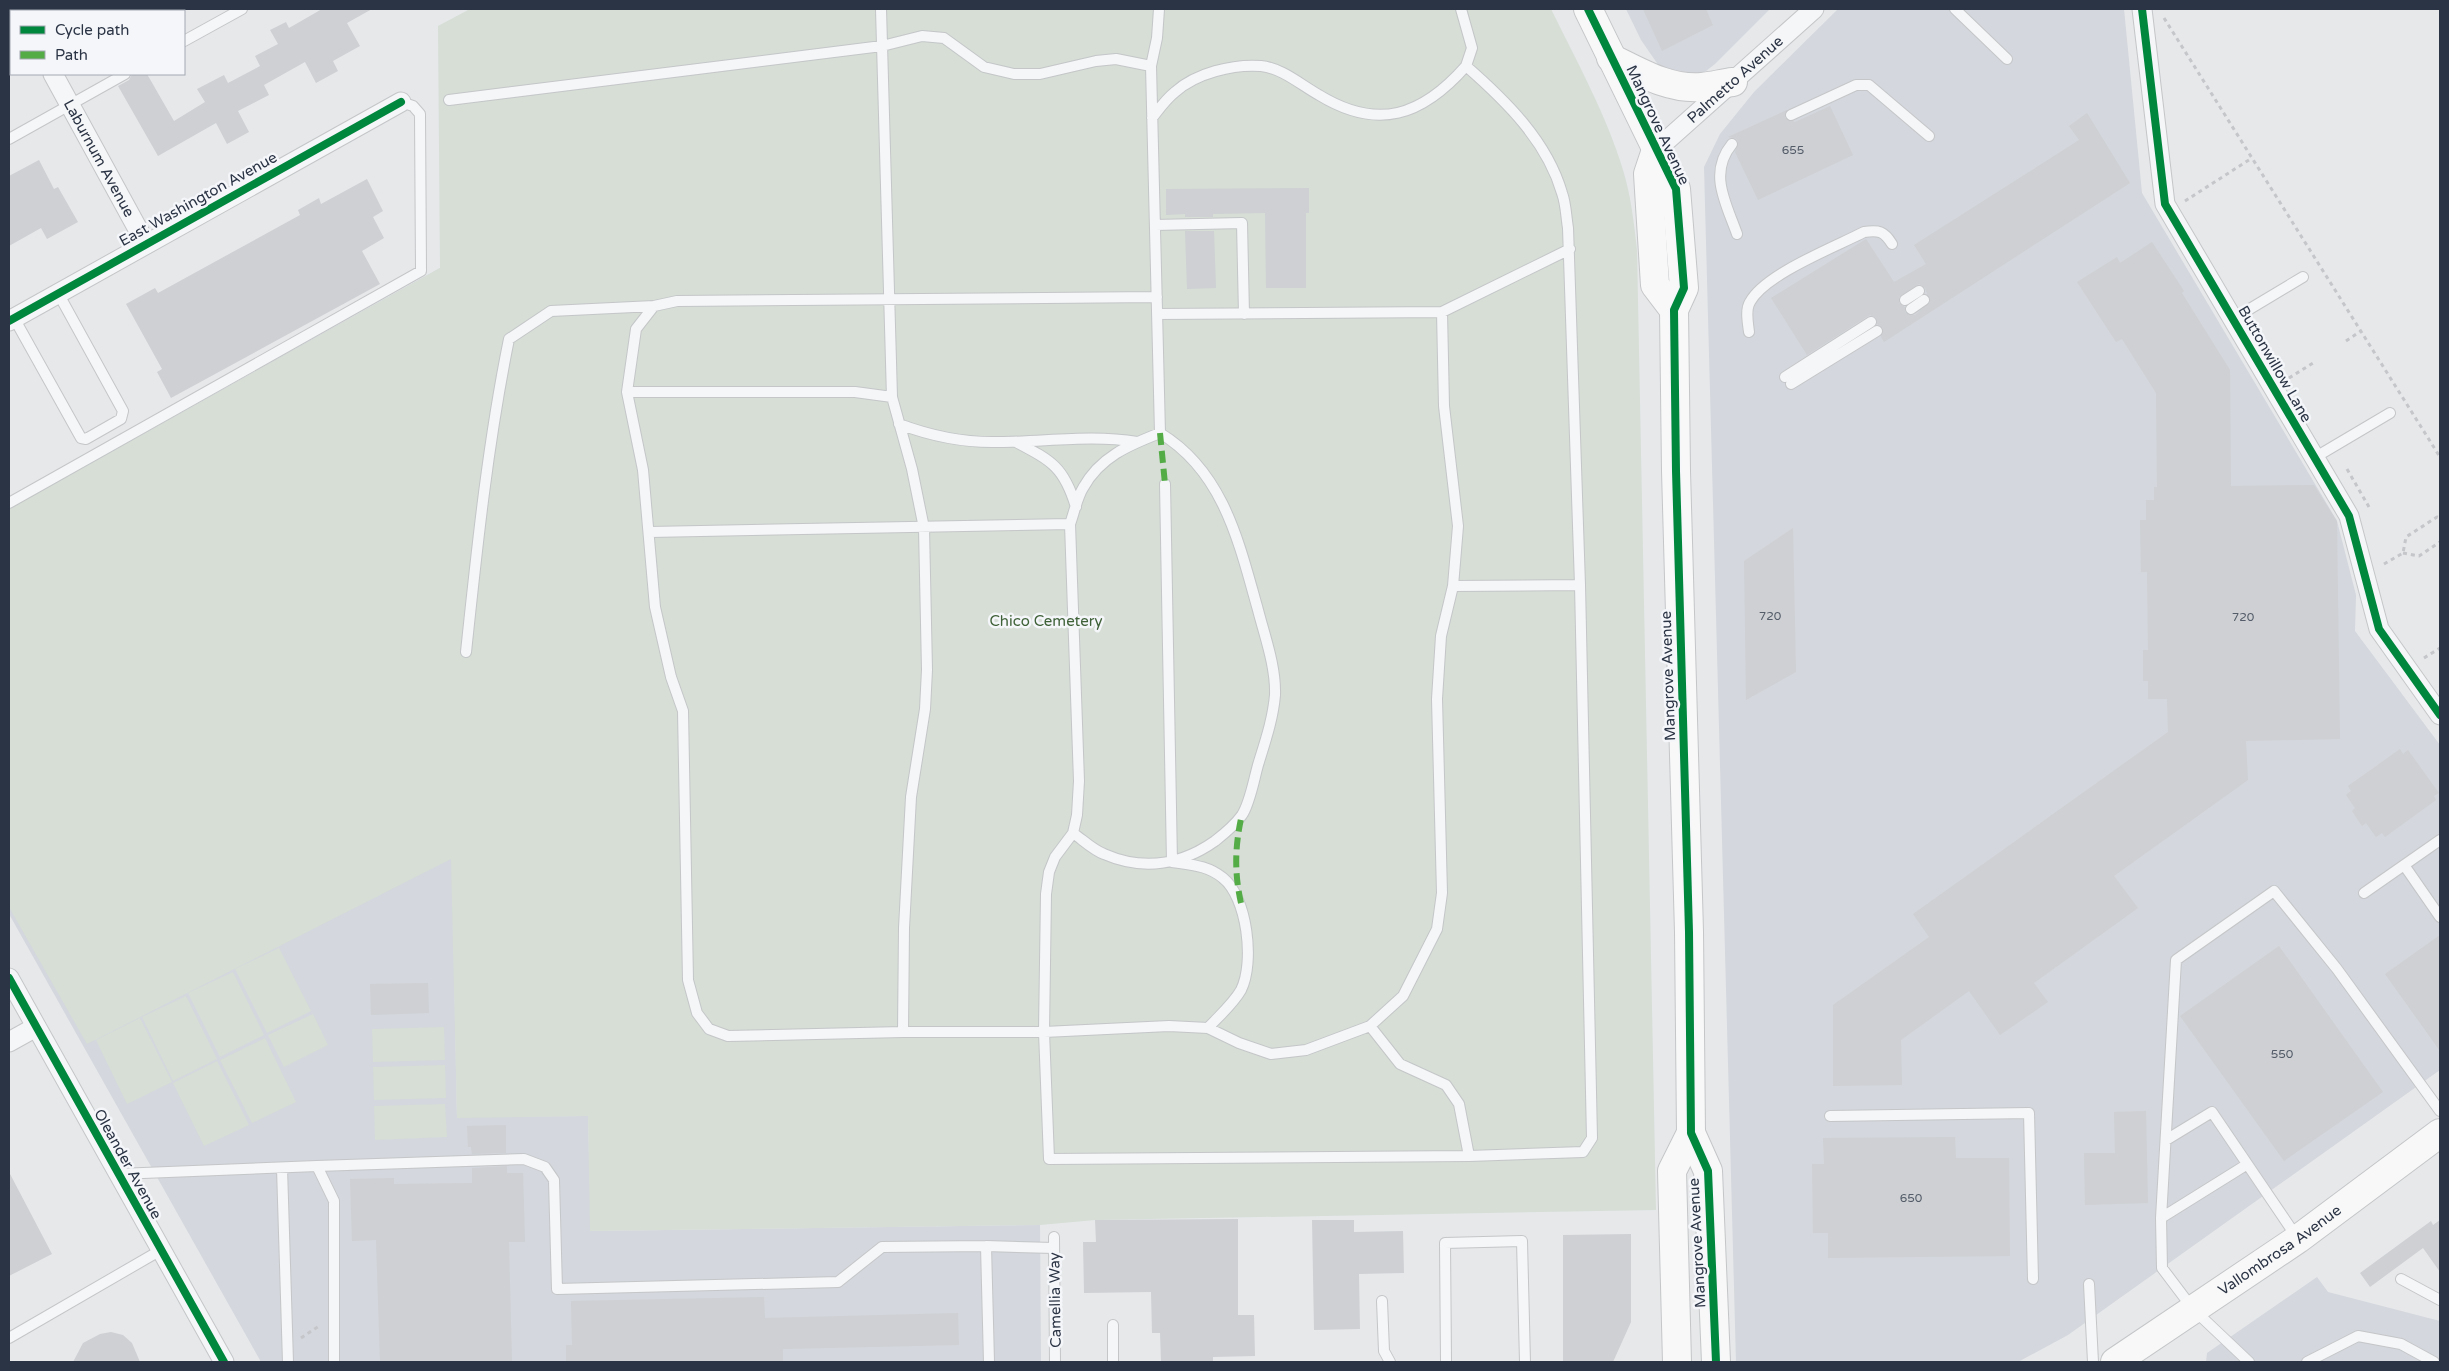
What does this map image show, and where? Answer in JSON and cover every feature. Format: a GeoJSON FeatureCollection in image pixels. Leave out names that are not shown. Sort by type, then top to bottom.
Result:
{"type":"FeatureCollection","features":[{"type":"Feature","properties":{"kind":"street","name":"Mangrove Avenue"},"geometry":{"type":"LineString","coordinates":[[1588,9],[1656,150],[1648,174],[1655,286],[1674,310],[1676,471],[1689,932],[1691,1133],[1708,1171],[1716,1362]]}},
{"type":"Feature","properties":{"kind":"street","name":"Palmetto Avenue"},"geometry":{"type":"LineString","coordinates":[[1656,150],[1814,9]]}},
{"type":"Feature","properties":{"kind":"street","name":"Buttonwillow Lane"},"geometry":{"type":"LineString","coordinates":[[2142,9],[2165,204],[2349,516],[2379,629],[2440,716]]}},
{"type":"Feature","properties":{"kind":"street"},"geometry":{"type":"LineString","coordinates":[[1611,58],[1651,78],[1672,85],[1701,88],[1733,82]]}},
{"type":"Feature","properties":{"kind":"street","name":"Laburnum Avenue"},"geometry":{"type":"LineString","coordinates":[[53,75],[146,244]]}},
{"type":"Feature","properties":{"kind":"street","name":"East Washington Avenue"},"geometry":{"type":"LineString","coordinates":[[11,320],[401,102]]}},
{"type":"Feature","properties":{"kind":"street","name":"Oleander Avenue"},"geometry":{"type":"LineString","coordinates":[[9,978],[224,1362]]}},
{"type":"Feature","properties":{"kind":"street"},"geometry":{"type":"LineString","coordinates":[[9,1042],[36,1027]]}},
{"type":"Feature","properties":{"kind":"street","name":"Mangrove Avenue"},"geometry":{"type":"LineString","coordinates":[[1674,1357],[1672,1171],[1691,1133]]}},
{"type":"Feature","properties":{"kind":"street","name":"Vallombrosa Avenue"},"geometry":{"type":"LineString","coordinates":[[2115,1362],[2298,1239],[2440,1133]]}},
{"type":"Feature","properties":{"kind":"lane"},"geometry":{"type":"LineString","coordinates":[[185,40],[242,9]]}},
{"type":"Feature","properties":{"kind":"lane"},"geometry":{"type":"LineString","coordinates":[[881,9],[892,397],[912,468],[924,528],[926,690],[925,709],[911,797],[904,928],[903,1032]]}},
{"type":"Feature","properties":{"kind":"lane"},"geometry":{"type":"LineString","coordinates":[[1159,9],[1158,38],[1151,66],[1160,433]]}},
{"type":"Feature","properties":{"kind":"lane"},"geometry":{"type":"LineString","coordinates":[[1152,118],[1175,92],[1197,77],[1235,68],[1262,66],[1292,78],[1320,96],[1353,113],[1386,116],[1426,103],[1449,86],[1466,66],[1472,48],[1461,9]]}},
{"type":"Feature","properties":{"kind":"lane"},"geometry":{"type":"LineString","coordinates":[[1955,9],[2007,59]]}},
{"type":"Feature","properties":{"kind":"lane"},"geometry":{"type":"LineString","coordinates":[[449,100],[882,46],[922,36],[944,38],[984,67],[1014,74],[1040,74],[1096,61],[1116,59],[1151,66]]}},
{"type":"Feature","properties":{"kind":"lane"},"geometry":{"type":"LineString","coordinates":[[1160,433],[1124,447],[1098,467],[1082,488],[1070,524],[1078,782],[1077,815],[1073,833],[1054,857],[1048,872],[1044,928],[1044,1032],[1049,1159],[1469,1156],[1583,1152],[1592,1138],[1580,585],[1570,250],[1562,194],[1550,162],[1528,127],[1493,90],[1466,66]]}},
{"type":"Feature","properties":{"kind":"lane"},"geometry":{"type":"LineString","coordinates":[[9,139],[123,75]]}},
{"type":"Feature","properties":{"kind":"lane"},"geometry":{"type":"LineString","coordinates":[[1791,115],[1856,85],[1869,85],[1929,136]]}},
{"type":"Feature","properties":{"kind":"lane"},"geometry":{"type":"LineString","coordinates":[[9,502],[421,271],[420,114],[412,106],[401,102]]}},
{"type":"Feature","properties":{"kind":"lane"},"geometry":{"type":"LineString","coordinates":[[1732,144],[1724,153],[1719,168],[1720,187],[1737,234]]}},
{"type":"Feature","properties":{"kind":"lane"},"geometry":{"type":"LineString","coordinates":[[1155,225],[1242,223],[1244,314]]}},
{"type":"Feature","properties":{"kind":"lane"},"geometry":{"type":"LineString","coordinates":[[1749,332],[1747,318],[1749,303],[1761,287],[1779,275],[1864,232],[1877,230],[1886,234],[1892,244]]}},
{"type":"Feature","properties":{"kind":"lane"},"geometry":{"type":"LineString","coordinates":[[1158,314],[1442,312],[1570,250]]}},
{"type":"Feature","properties":{"kind":"lane"},"geometry":{"type":"LineString","coordinates":[[2233,319],[2303,277]]}},
{"type":"Feature","properties":{"kind":"lane"},"geometry":{"type":"LineString","coordinates":[[11,320],[80,438],[86,438],[121,419],[123,411],[58,293]]}},
{"type":"Feature","properties":{"kind":"lane"},"geometry":{"type":"LineString","coordinates":[[1905,300],[1922,296],[1911,309]]}},
{"type":"Feature","properties":{"kind":"lane"},"geometry":{"type":"LineString","coordinates":[[466,652],[476,555],[497,401],[509,339],[552,311],[654,306],[677,301],[1158,297]]}},
{"type":"Feature","properties":{"kind":"lane"},"geometry":{"type":"LineString","coordinates":[[654,306],[636,329],[628,392],[643,470],[650,532],[655,607],[671,677],[683,711],[688,980],[697,1012],[709,1029],[728,1036],[903,1032],[1044,1032],[1169,1026],[1208,1028],[1240,1043],[1271,1054],[1306,1050],[1370,1026],[1404,996],[1438,929],[1442,893],[1438,698],[1441,636],[1453,586],[1458,526],[1444,406],[1442,312]]}},
{"type":"Feature","properties":{"kind":"lane"},"geometry":{"type":"LineString","coordinates":[[1788,381],[1874,326]]}},
{"type":"Feature","properties":{"kind":"lane"},"geometry":{"type":"LineString","coordinates":[[628,392],[855,392],[892,397]]}},
{"type":"Feature","properties":{"kind":"lane"},"geometry":{"type":"LineString","coordinates":[[2314,458],[2390,413]]}},
{"type":"Feature","properties":{"kind":"lane"},"geometry":{"type":"LineString","coordinates":[[899,424],[928,435],[966,441],[1015,442],[1117,438],[1136,442]]}},
{"type":"Feature","properties":{"kind":"lane"},"geometry":{"type":"LineString","coordinates":[[1073,833],[1103,854],[1131,863],[1150,865],[1172,862],[1200,851],[1224,834],[1242,814],[1270,725],[1275,694],[1272,664],[1236,534],[1221,501],[1204,472],[1181,446],[1160,433]]}},
{"type":"Feature","properties":{"kind":"lane"},"geometry":{"type":"LineString","coordinates":[[1015,442],[1043,456],[1059,470],[1069,485],[1076,508]]}},
{"type":"Feature","properties":{"kind":"lane"},"geometry":{"type":"LineString","coordinates":[[1165,484],[1172,862]]}},
{"type":"Feature","properties":{"kind":"lane"},"geometry":{"type":"LineString","coordinates":[[650,532],[1070,524]]}},
{"type":"Feature","properties":{"kind":"lane"},"geometry":{"type":"LineString","coordinates":[[1453,586],[1580,585]]}},
{"type":"Feature","properties":{"kind":"lane"},"geometry":{"type":"LineString","coordinates":[[2364,893],[2440,840]]}},
{"type":"Feature","properties":{"kind":"lane"},"geometry":{"type":"LineString","coordinates":[[1172,862],[1204,866],[1233,887],[1241,903],[1247,939],[1246,967],[1241,989],[1208,1028]]}},
{"type":"Feature","properties":{"kind":"lane"},"geometry":{"type":"LineString","coordinates":[[2404,865],[2440,917]]}},
{"type":"Feature","properties":{"kind":"lane"},"geometry":{"type":"LineString","coordinates":[[2249,1362],[2193,1309],[2162,1268],[2161,1218],[2176,960],[2274,891],[2337,969],[2440,1111]]}},
{"type":"Feature","properties":{"kind":"lane"},"geometry":{"type":"LineString","coordinates":[[1370,1026],[1400,1064],[1446,1085],[1459,1104],[1469,1156]]}},
{"type":"Feature","properties":{"kind":"lane"},"geometry":{"type":"LineString","coordinates":[[2166,1140],[2212,1112],[2246,1165],[2298,1239]]}},
{"type":"Feature","properties":{"kind":"lane"},"geometry":{"type":"LineString","coordinates":[[1830,1116],[2029,1113],[2033,1279]]}},
{"type":"Feature","properties":{"kind":"lane"},"geometry":{"type":"LineString","coordinates":[[118,1174],[524,1159],[546,1167],[554,1180],[557,1289],[838,1282],[882,1247],[986,1246],[989,1362]]}},
{"type":"Feature","properties":{"kind":"lane"},"geometry":{"type":"LineString","coordinates":[[2161,1218],[2246,1165]]}},
{"type":"Feature","properties":{"kind":"lane"},"geometry":{"type":"LineString","coordinates":[[318,1166],[334,1201],[334,1362]]}},
{"type":"Feature","properties":{"kind":"lane"},"geometry":{"type":"LineString","coordinates":[[282,1168],[288,1362]]}},
{"type":"Feature","properties":{"kind":"lane"},"geometry":{"type":"LineString","coordinates":[[1446,1362],[1445,1243],[1522,1241],[1525,1362]]}},
{"type":"Feature","properties":{"kind":"lane","name":"Camellia Way"},"geometry":{"type":"LineString","coordinates":[[986,1246],[1054,1242],[1055,1362]]}},
{"type":"Feature","properties":{"kind":"lane"},"geometry":{"type":"LineString","coordinates":[[9,1338],[161,1250]]}},
{"type":"Feature","properties":{"kind":"lane"},"geometry":{"type":"LineString","coordinates":[[2402,1279],[2440,1300]]}},
{"type":"Feature","properties":{"kind":"lane"},"geometry":{"type":"LineString","coordinates":[[2089,1284],[2093,1362]]}},
{"type":"Feature","properties":{"kind":"lane"},"geometry":{"type":"LineString","coordinates":[[1382,1301],[1384,1350],[1390,1362]]}},
{"type":"Feature","properties":{"kind":"lane"},"geometry":{"type":"LineString","coordinates":[[1113,1326],[1114,1362]]}},
{"type":"Feature","properties":{"kind":"lane"},"geometry":{"type":"LineString","coordinates":[[2307,1362],[2358,1336],[2402,1344],[2434,1362]]}},
{"type":"Feature","properties":{"kind":"path"},"geometry":{"type":"LineString","coordinates":[[2160,12],[2440,457]]}},
{"type":"Feature","properties":{"kind":"path"},"geometry":{"type":"LineString","coordinates":[[2183,202],[2252,158]]}},
{"type":"Feature","properties":{"kind":"path"},"geometry":{"type":"LineString","coordinates":[[2346,341],[2361,331]]}},
{"type":"Feature","properties":{"kind":"path"},"geometry":{"type":"LineString","coordinates":[[2287,380],[2313,363]]}},
{"type":"Feature","properties":{"kind":"path"},"geometry":{"type":"LineString","coordinates":[[2403,553],[2406,537],[2437,516],[2440,518]]}},
{"type":"Feature","properties":{"kind":"path"},"geometry":{"type":"LineString","coordinates":[[2384,564],[2403,553],[2419,556],[2440,542]]}},
{"type":"Feature","properties":{"kind":"path"},"geometry":{"type":"LineString","coordinates":[[2421,659],[2440,648]]}},
{"type":"Feature","properties":{"kind":"path"},"geometry":{"type":"LineString","coordinates":[[295,1342],[324,1323]]}},
{"type":"Feature","properties":{"kind":"shaded area"},"geometry":{"type":"Polygon","coordinates":[[[1626,9],[1770,9],[1715,64],[1706,71],[1692,77],[1675,75],[1659,66],[1641,40],[1626,9]]]}},
{"type":"Feature","properties":{"kind":"shaded area"},"geometry":{"type":"Polygon","coordinates":[[[1838,9],[2124,9],[2142,193],[2337,521],[2356,595],[2355,631],[2440,745],[2440,1070],[2068,1335],[2018,1362],[1736,1362],[1704,167],[1720,134],[1754,92],[1838,9]]]}},
{"type":"Feature","properties":{"kind":"shaded area"},"geometry":{"type":"Polygon","coordinates":[[[440,268],[457,1117],[588,1116],[591,1231],[1040,1225],[1041,1362],[261,1362],[9,914],[9,509],[440,268]]]}},
{"type":"Feature","properties":{"kind":"shaded area"},"geometry":{"type":"Polygon","coordinates":[[[2317,1277],[2328,1292],[2440,1321],[2440,1362],[2206,1362],[2207,1353],[2317,1277]]]}},
{"type":"Feature","properties":{"kind":"green space","name":"Chico Cemetery"},"geometry":{"type":"Polygon","coordinates":[[[470,9],[1551,9],[1609,129],[1628,190],[1637,250],[1656,1210],[1095,1220],[1040,1225],[590,1231],[588,1116],[457,1118],[451,859],[87,1044],[9,907],[9,509],[440,268],[438,26],[470,9]]]}},
{"type":"Feature","properties":{"kind":"green space"},"geometry":{"type":"Polygon","coordinates":[[[279,948],[311,1011],[267,1033],[235,969],[279,948]]]}},
{"type":"Feature","properties":{"kind":"green space"},"geometry":{"type":"Polygon","coordinates":[[[233,972],[264,1035],[220,1057],[188,993],[233,972]]]}},
{"type":"Feature","properties":{"kind":"green space"},"geometry":{"type":"Polygon","coordinates":[[[186,996],[217,1059],[173,1081],[142,1017],[186,996]]]}},
{"type":"Feature","properties":{"kind":"green space"},"geometry":{"type":"Polygon","coordinates":[[[313,1014],[328,1045],[284,1067],[268,1035],[313,1014]]]}},
{"type":"Feature","properties":{"kind":"green space"},"geometry":{"type":"Polygon","coordinates":[[[140,1018],[172,1082],[127,1104],[96,1040],[140,1018]]]}},
{"type":"Feature","properties":{"kind":"green space"},"geometry":{"type":"Polygon","coordinates":[[[444,1027],[445,1060],[373,1062],[372,1029],[444,1027]]]}},
{"type":"Feature","properties":{"kind":"green space"},"geometry":{"type":"Polygon","coordinates":[[[265,1038],[296,1102],[252,1123],[220,1060],[265,1038]]]}},
{"type":"Feature","properties":{"kind":"green space"},"geometry":{"type":"Polygon","coordinates":[[[217,1061],[249,1125],[204,1146],[173,1083],[217,1061]]]}},
{"type":"Feature","properties":{"kind":"green space"},"geometry":{"type":"Polygon","coordinates":[[[445,1065],[446,1098],[374,1100],[373,1067],[445,1065]]]}},
{"type":"Feature","properties":{"kind":"green space"},"geometry":{"type":"Polygon","coordinates":[[[445,1104],[447,1137],[375,1140],[374,1106],[445,1104]]]}},
{"type":"Feature","properties":{"kind":"building"},"geometry":{"type":"Polygon","coordinates":[[[322,9],[372,9],[347,23],[360,46],[333,61],[338,71],[316,83],[305,62],[264,85],[269,95],[238,111],[249,132],[227,144],[216,123],[158,156],[118,86],[129,80],[132,75],[148,75],[174,121],[205,102],[197,89],[224,75],[228,83],[260,66],[255,56],[278,44],[270,30],[286,22],[289,28],[322,9]]]}},
{"type":"Feature","properties":{"kind":"building"},"geometry":{"type":"Polygon","coordinates":[[[1643,9],[1706,9],[1713,25],[1662,51],[1643,9]]]}},
{"type":"Feature","properties":{"kind":"building"},"geometry":{"type":"Polygon","coordinates":[[[1830,106],[1853,155],[1758,200],[1735,152],[1738,141],[1735,138],[1728,137],[1787,110],[1785,118],[1795,122],[1830,106]]]}},
{"type":"Feature","properties":{"kind":"building"},"geometry":{"type":"Polygon","coordinates":[[[2087,113],[2130,183],[1884,342],[1881,337],[1883,328],[1877,324],[1876,318],[1870,315],[1807,355],[1771,298],[1866,239],[1894,282],[1926,264],[1914,245],[2079,140],[2069,126],[2087,113]],[[1919,284],[1899,297],[1899,303],[1905,307],[1905,312],[1909,315],[1915,315],[1930,302],[1925,288],[1919,284]]]}},
{"type":"Feature","properties":{"kind":"building"},"geometry":{"type":"Polygon","coordinates":[[[39,160],[54,189],[58,187],[78,222],[47,239],[41,228],[9,246],[9,176],[39,160]]]}},
{"type":"Feature","properties":{"kind":"building"},"geometry":{"type":"Polygon","coordinates":[[[367,179],[383,211],[373,217],[384,238],[362,251],[380,284],[171,398],[157,372],[162,369],[126,304],[155,288],[158,293],[300,215],[298,210],[319,198],[321,204],[367,179]]]}},
{"type":"Feature","properties":{"kind":"building"},"geometry":{"type":"Polygon","coordinates":[[[1309,188],[1309,213],[1306,213],[1306,288],[1266,288],[1265,213],[1213,214],[1213,217],[1185,217],[1185,214],[1166,215],[1166,189],[1309,188]]]}},
{"type":"Feature","properties":{"kind":"building"},"geometry":{"type":"Polygon","coordinates":[[[1185,231],[1214,231],[1216,288],[1187,289],[1185,231]]]}},
{"type":"Feature","properties":{"kind":"building"},"geometry":{"type":"Polygon","coordinates":[[[2152,242],[2184,291],[2182,293],[2230,370],[2231,486],[2314,485],[2337,521],[2340,739],[2246,741],[2248,780],[2114,876],[2138,908],[2034,983],[2048,1002],[2000,1035],[1969,991],[1901,1040],[1902,1085],[1833,1086],[1833,1005],[1929,937],[1913,914],[2168,732],[2167,699],[2148,699],[2148,681],[2143,681],[2143,650],[2148,650],[2147,572],[2141,572],[2140,520],[2146,520],[2146,500],[2154,500],[2154,487],[2157,487],[2156,393],[2122,339],[2116,342],[2077,282],[2117,257],[2120,263],[2152,242]]]}},
{"type":"Feature","properties":{"kind":"building"},"geometry":{"type":"Polygon","coordinates":[[[1793,528],[1796,672],[1746,700],[1744,561],[1793,528]]]}},
{"type":"Feature","properties":{"kind":"building"},"geometry":{"type":"Polygon","coordinates":[[[2400,749],[2403,754],[2408,750],[2439,793],[2434,796],[2436,800],[2385,837],[2382,833],[2376,837],[2366,823],[2362,826],[2352,811],[2355,808],[2346,795],[2351,791],[2348,786],[2400,749]]]}},
{"type":"Feature","properties":{"kind":"building"},"geometry":{"type":"Polygon","coordinates":[[[2440,935],[2440,1051],[2385,974],[2440,935]]]}},
{"type":"Feature","properties":{"kind":"building"},"geometry":{"type":"Polygon","coordinates":[[[2279,946],[2383,1092],[2284,1161],[2180,1016],[2279,946]]]}},
{"type":"Feature","properties":{"kind":"building"},"geometry":{"type":"Polygon","coordinates":[[[428,983],[429,1013],[371,1015],[370,984],[428,983]]]}},
{"type":"Feature","properties":{"kind":"building"},"geometry":{"type":"Polygon","coordinates":[[[2146,1111],[2148,1203],[2085,1205],[2084,1153],[2115,1153],[2114,1112],[2146,1111]]]}},
{"type":"Feature","properties":{"kind":"building"},"geometry":{"type":"Polygon","coordinates":[[[506,1125],[506,1153],[472,1154],[471,1147],[468,1147],[467,1126],[506,1125]]]}},
{"type":"Feature","properties":{"kind":"building"},"geometry":{"type":"Polygon","coordinates":[[[1955,1137],[1956,1158],[2009,1158],[2010,1256],[1828,1258],[1828,1233],[1813,1233],[1812,1164],[1824,1164],[1823,1138],[1955,1137]]]}},
{"type":"Feature","properties":{"kind":"building"},"geometry":{"type":"Polygon","coordinates":[[[507,1166],[507,1173],[523,1173],[525,1242],[509,1242],[512,1362],[380,1362],[376,1240],[352,1241],[350,1179],[394,1178],[394,1184],[472,1183],[472,1168],[507,1166]]]}},
{"type":"Feature","properties":{"kind":"building"},"geometry":{"type":"Polygon","coordinates":[[[9,1172],[52,1254],[9,1276],[9,1172]]]}},
{"type":"Feature","properties":{"kind":"building"},"geometry":{"type":"Polygon","coordinates":[[[1238,1219],[1238,1315],[1254,1315],[1255,1356],[1213,1357],[1213,1362],[1161,1362],[1160,1333],[1152,1333],[1151,1292],[1084,1293],[1083,1242],[1096,1242],[1095,1220],[1238,1219]]]}},
{"type":"Feature","properties":{"kind":"building"},"geometry":{"type":"Polygon","coordinates":[[[1312,1220],[1354,1220],[1354,1232],[1403,1231],[1404,1273],[1359,1274],[1360,1329],[1314,1330],[1312,1220]]]}},
{"type":"Feature","properties":{"kind":"building"},"geometry":{"type":"Polygon","coordinates":[[[2440,1220],[2440,1272],[2423,1248],[2370,1287],[2360,1273],[2431,1221],[2433,1225],[2440,1220]]]}},
{"type":"Feature","properties":{"kind":"building"},"geometry":{"type":"Polygon","coordinates":[[[1631,1234],[1631,1322],[1613,1362],[1563,1362],[1563,1235],[1631,1234]]]}},
{"type":"Feature","properties":{"kind":"building"},"geometry":{"type":"Polygon","coordinates":[[[764,1297],[765,1318],[958,1313],[959,1345],[783,1349],[783,1362],[566,1362],[566,1345],[572,1345],[571,1301],[764,1297]]]}},
{"type":"Feature","properties":{"kind":"building"},"geometry":{"type":"Polygon","coordinates":[[[111,1332],[123,1335],[132,1343],[140,1362],[73,1362],[83,1343],[100,1334],[111,1332]]]}},
{"type":"Feature","properties":{"kind":"marked path"},"geometry":{"type":"LineString","coordinates":[[1160,433],[1165,484]]}},
{"type":"Feature","properties":{"kind":"marked path"},"geometry":{"type":"LineString","coordinates":[[1241,903],[1236,859],[1242,814]]}},
{"type":"Feature","properties":{"kind":"cycle path"},"geometry":{"type":"LineString","coordinates":[[1588,9],[1676,189],[1684,288],[1674,310],[1676,471],[1689,932],[1691,1133],[1708,1171],[1716,1362]]}},
{"type":"Feature","properties":{"kind":"cycle path"},"geometry":{"type":"LineString","coordinates":[[2142,9],[2165,204],[2349,516],[2379,629],[2440,715]]}},
{"type":"Feature","properties":{"kind":"cycle path"},"geometry":{"type":"LineString","coordinates":[[9,321],[401,102]]}},
{"type":"Feature","properties":{"kind":"cycle path"},"geometry":{"type":"LineString","coordinates":[[9,978],[224,1362]]}}]}
